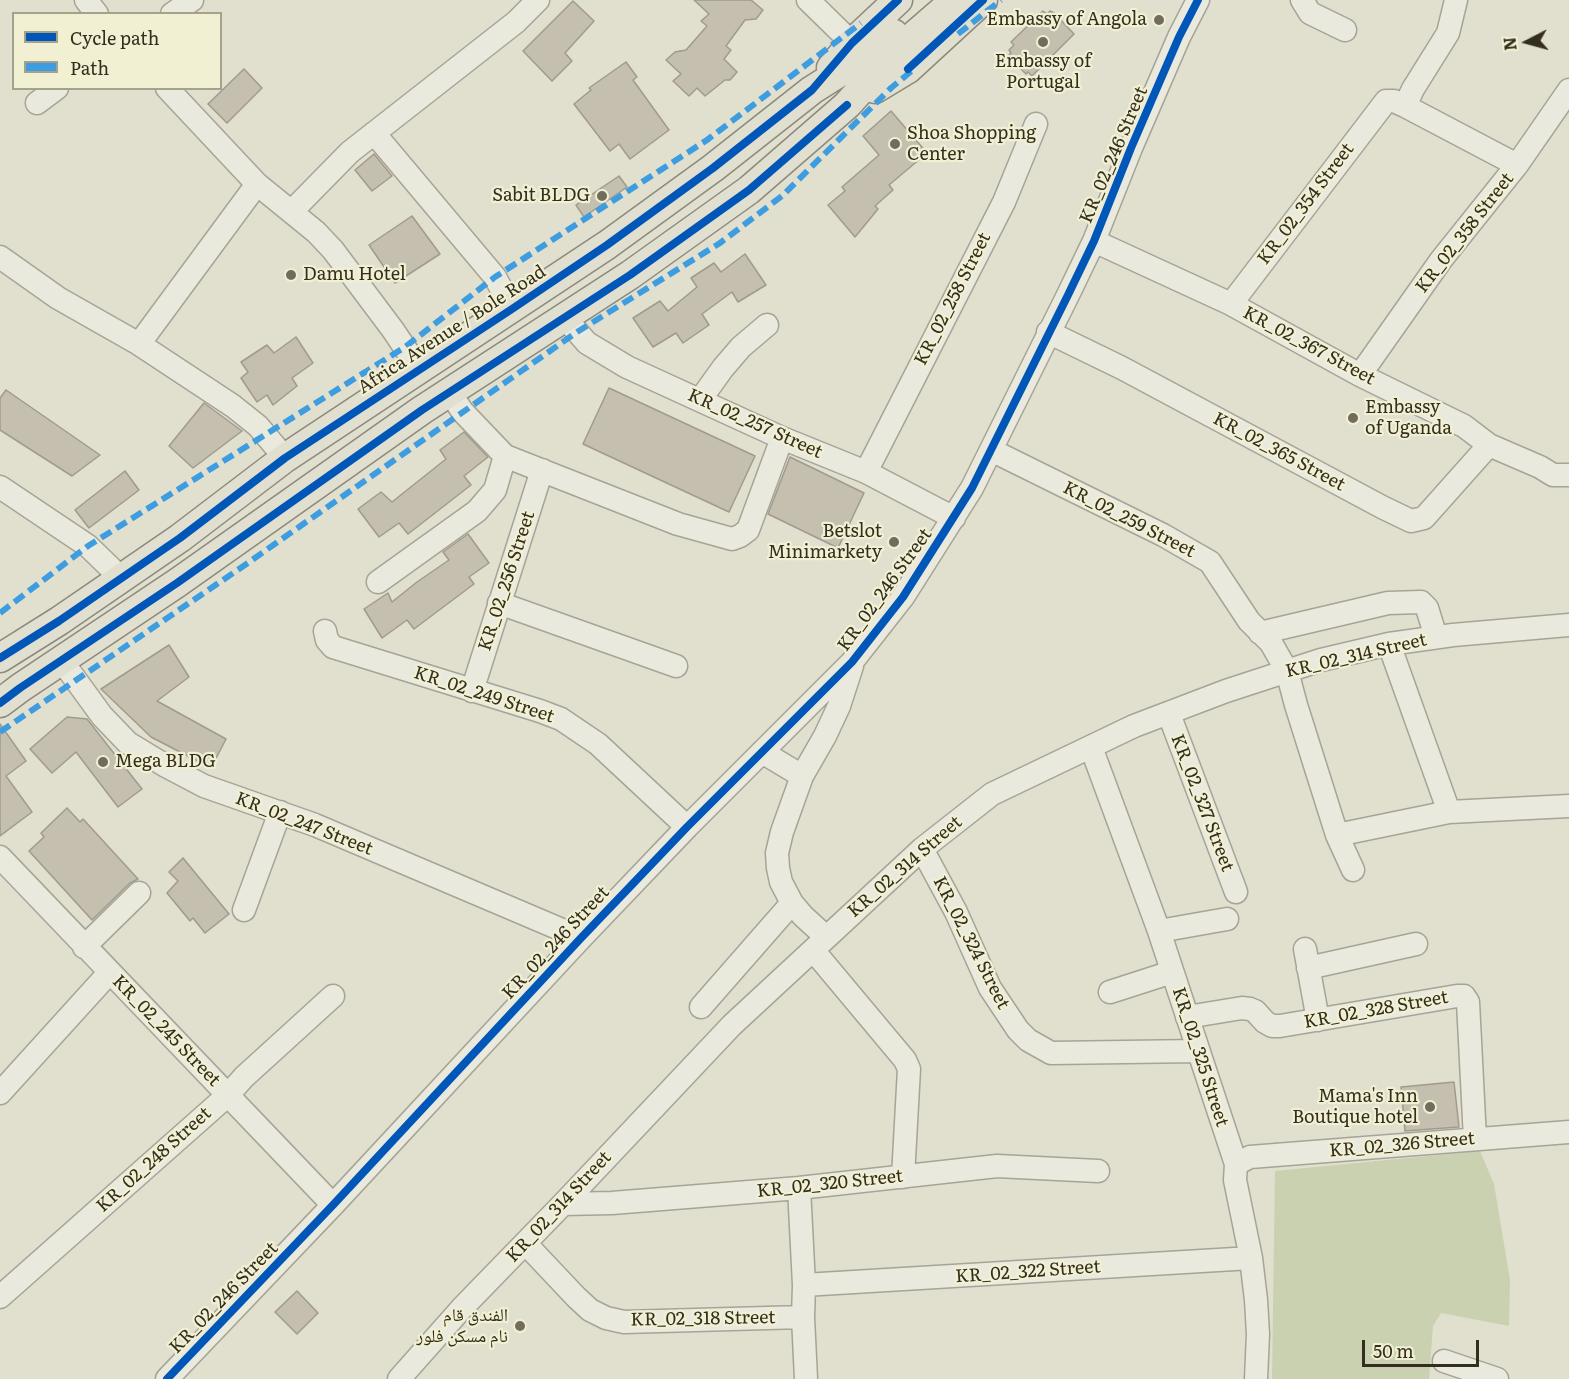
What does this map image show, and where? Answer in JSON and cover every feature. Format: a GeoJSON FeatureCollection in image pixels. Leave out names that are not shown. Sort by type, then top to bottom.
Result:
{"type":"FeatureCollection","features":[{"type":"Feature","properties":{"kind":"main road","name":"Africa Avenue / Bole Road"},"geometry":{"type":"LineString","coordinates":[[812,90],[852,43],[898,0]]}},
{"type":"Feature","properties":{"kind":"main road","name":"Africa Avenue / Bole Road"},"geometry":{"type":"LineString","coordinates":[[1,656],[180,538],[285,458],[607,245],[713,168],[812,90],[880,47],[927,0]]}},
{"type":"Feature","properties":{"kind":"main road"},"geometry":{"type":"LineString","coordinates":[[0,703],[144,606],[450,392],[630,275],[749,190],[848,105],[895,52],[955,0]]}},
{"type":"Feature","properties":{"kind":"main road"},"geometry":{"type":"LineString","coordinates":[[848,105],[908,69],[983,0]]}},
{"type":"Feature","properties":{"kind":"street"},"geometry":{"type":"LineString","coordinates":[[86,0],[95,12]]}},
{"type":"Feature","properties":{"kind":"street"},"geometry":{"type":"LineString","coordinates":[[175,12],[192,0]]}},
{"type":"Feature","properties":{"kind":"street"},"geometry":{"type":"LineString","coordinates":[[292,211],[344,158],[516,22],[537,0]]}},
{"type":"Feature","properties":{"kind":"street"},"geometry":{"type":"LineString","coordinates":[[808,0],[852,43]]}},
{"type":"Feature","properties":{"kind":"street","name":"KR_02_246 Street"},"geometry":{"type":"LineString","coordinates":[[167,1379],[687,827],[852,662],[903,597],[954,518],[991,450],[1094,241],[1110,197],[1179,37],[1198,0]]}},
{"type":"Feature","properties":{"kind":"street"},"geometry":{"type":"LineString","coordinates":[[1302,0],[1310,13],[1345,30]]}},
{"type":"Feature","properties":{"kind":"street"},"geometry":{"type":"LineString","coordinates":[[1456,0],[1449,33],[1413,89],[1405,106],[1517,165]]}},
{"type":"Feature","properties":{"kind":"street"},"geometry":{"type":"LineString","coordinates":[[37,103],[54,90]]}},
{"type":"Feature","properties":{"kind":"street"},"geometry":{"type":"LineString","coordinates":[[169,90],[257,184],[316,232],[339,258],[419,369]]}},
{"type":"Feature","properties":{"kind":"street","name":"KR_02_358 Street"},"geometry":{"type":"LineString","coordinates":[[1360,375],[1442,260],[1517,165],[1569,90]]}},
{"type":"Feature","properties":{"kind":"street","name":"KR_02_354 Street"},"geometry":{"type":"LineString","coordinates":[[1231,304],[1382,104],[1394,100],[1405,106]]}},
{"type":"Feature","properties":{"kind":"street","name":"KR_02_258 Street"},"geometry":{"type":"LineString","coordinates":[[866,472],[1004,202],[1036,124]]}},
{"type":"Feature","properties":{"kind":"street"},"geometry":{"type":"LineString","coordinates":[[374,133],[495,277],[512,309]]}},
{"type":"Feature","properties":{"kind":"street"},"geometry":{"type":"LineString","coordinates":[[139,344],[257,184]]}},
{"type":"Feature","properties":{"kind":"street","name":"KR_02_367 Street"},"geometry":{"type":"LineString","coordinates":[[1094,241],[1231,304],[1360,375],[1464,426],[1489,445],[1561,475]]}},
{"type":"Feature","properties":{"kind":"street"},"geometry":{"type":"LineString","coordinates":[[0,257],[58,298],[139,344],[233,406],[258,426],[285,458]]}},
{"type":"Feature","properties":{"kind":"street","name":"KR_02_257 Street"},"geometry":{"type":"LineString","coordinates":[[566,318],[587,343],[627,367],[782,438],[866,472],[954,518]]}},
{"type":"Feature","properties":{"kind":"street"},"geometry":{"type":"LineString","coordinates":[[700,400],[741,347],[767,325]]}},
{"type":"Feature","properties":{"kind":"street","name":"KR_02_365 Street"},"geometry":{"type":"LineString","coordinates":[[1048,332],[1411,521],[1424,518],[1489,445]]}},
{"type":"Feature","properties":{"kind":"street"},"geometry":{"type":"LineString","coordinates":[[450,392],[462,411],[505,456],[678,524],[732,539],[748,530],[782,438]]}},
{"type":"Feature","properties":{"kind":"street","name":"KR_02_259 Street"},"geometry":{"type":"LineString","coordinates":[[991,450],[1163,535],[1210,562],[1260,633],[1271,643],[1287,671],[1337,835],[1353,870]]}},
{"type":"Feature","properties":{"kind":"street"},"geometry":{"type":"LineString","coordinates":[[378,582],[477,511],[495,490],[505,456]]}},
{"type":"Feature","properties":{"kind":"street","name":"KR_02_256 Street"},"geometry":{"type":"LineString","coordinates":[[472,691],[542,471]]}},
{"type":"Feature","properties":{"kind":"street"},"geometry":{"type":"LineString","coordinates":[[0,487],[88,546],[122,578]]}},
{"type":"Feature","properties":{"kind":"street"},"geometry":{"type":"LineString","coordinates":[[1260,633],[1388,603],[1421,602],[1427,608],[1436,637]]}},
{"type":"Feature","properties":{"kind":"street"},"geometry":{"type":"LineString","coordinates":[[499,603],[676,666]]}},
{"type":"Feature","properties":{"kind":"street","name":"KR_02_314 Street"},"geometry":{"type":"LineString","coordinates":[[406,1376],[462,1308],[732,1025],[922,849],[992,794],[1134,726],[1226,691],[1321,660],[1389,644],[1436,637],[1569,625]]}},
{"type":"Feature","properties":{"kind":"street","name":"KR_02_249 Street"},"geometry":{"type":"LineString","coordinates":[[325,631],[327,640],[333,647],[561,719],[598,744],[687,827]]}},
{"type":"Feature","properties":{"kind":"street"},"geometry":{"type":"LineString","coordinates":[[1389,644],[1449,812]]}},
{"type":"Feature","properties":{"kind":"street","name":"KR_02_247 Street"},"geometry":{"type":"LineString","coordinates":[[62,660],[102,716],[128,743],[204,786],[315,825],[581,938]]}},
{"type":"Feature","properties":{"kind":"street"},"geometry":{"type":"LineString","coordinates":[[852,662],[839,706],[802,776],[782,831],[777,853],[780,875],[792,903],[905,1060],[909,1069],[903,1177]]}},
{"type":"Feature","properties":{"kind":"street","name":"KR_02_327 Street"},"geometry":{"type":"LineString","coordinates":[[1168,714],[1236,892]]}},
{"type":"Feature","properties":{"kind":"street","name":"KR_02_325 Street"},"geometry":{"type":"LineString","coordinates":[[1091,747],[1159,932],[1236,1164],[1235,1180],[1251,1258],[1258,1334],[1256,1379]]}},
{"type":"Feature","properties":{"kind":"street"},"geometry":{"type":"LineString","coordinates":[[762,752],[802,776]]}},
{"type":"Feature","properties":{"kind":"street"},"geometry":{"type":"LineString","coordinates":[[1337,835],[1449,812],[1569,806]]}},
{"type":"Feature","properties":{"kind":"street"},"geometry":{"type":"LineString","coordinates":[[244,910],[280,813]]}},
{"type":"Feature","properties":{"kind":"street","name":"KR_02_324 Street"},"geometry":{"type":"LineString","coordinates":[[922,849],[956,912],[990,987],[1011,1021],[1028,1040],[1051,1053],[1198,1051]]}},
{"type":"Feature","properties":{"kind":"street","name":"KR_02_245 Street"},"geometry":{"type":"LineString","coordinates":[[0,857],[333,1205]]}},
{"type":"Feature","properties":{"kind":"street"},"geometry":{"type":"LineString","coordinates":[[84,947],[139,893]]}},
{"type":"Feature","properties":{"kind":"street"},"geometry":{"type":"LineString","coordinates":[[701,1006],[792,903]]}},
{"type":"Feature","properties":{"kind":"street"},"geometry":{"type":"LineString","coordinates":[[1159,932],[1227,919]]}},
{"type":"Feature","properties":{"kind":"street"},"geometry":{"type":"LineString","coordinates":[[1318,1020],[1306,959],[1416,944]]}},
{"type":"Feature","properties":{"kind":"street"},"geometry":{"type":"LineString","coordinates":[[1110,992],[1172,972]]}},
{"type":"Feature","properties":{"kind":"street"},"geometry":{"type":"LineString","coordinates":[[0,1094],[109,973]]}},
{"type":"Feature","properties":{"kind":"street","name":"KR_02_248 Street"},"geometry":{"type":"LineString","coordinates":[[0,1297],[228,1095],[244,1077],[333,996]]}},
{"type":"Feature","properties":{"kind":"street","name":"KR_02_328 Street"},"geometry":{"type":"LineString","coordinates":[[1188,1017],[1242,1008],[1255,1011],[1272,1026],[1464,996],[1468,1002],[1474,1139]]}},
{"type":"Feature","properties":{"kind":"street","name":"KR_02_326 Street"},"geometry":{"type":"LineString","coordinates":[[1236,1164],[1250,1157],[1569,1132]]}},
{"type":"Feature","properties":{"kind":"street","name":"KR_02_320 Street"},"geometry":{"type":"LineString","coordinates":[[563,1204],[612,1203],[799,1188],[997,1166],[1098,1171]]}},
{"type":"Feature","properties":{"kind":"street"},"geometry":{"type":"LineString","coordinates":[[799,1188],[806,1379]]}},
{"type":"Feature","properties":{"kind":"street","name":"KR_02_318 Street"},"geometry":{"type":"LineString","coordinates":[[525,1243],[583,1304],[606,1318],[624,1322],[803,1317]]}},
{"type":"Feature","properties":{"kind":"street","name":"KR_02_322 Street"},"geometry":{"type":"LineString","coordinates":[[804,1285],[1251,1258]]}},
{"type":"Feature","properties":{"kind":"street"},"geometry":{"type":"LineString","coordinates":[[1444,1361],[1491,1378]]}},
{"type":"Feature","properties":{"kind":"green space"},"geometry":{"type":"Polygon","coordinates":[[[1480,1151],[1494,1184],[1510,1280],[1509,1326],[1441,1313],[1433,1326],[1429,1379],[1272,1379],[1275,1171],[1480,1151]]]}},
{"type":"Feature","properties":{"kind":"building"},"geometry":{"type":"Polygon","coordinates":[[[694,0],[751,0],[763,10],[756,19],[745,20],[726,46],[731,50],[724,59],[737,72],[730,80],[725,80],[705,96],[697,88],[689,96],[673,81],[681,74],[666,60],[675,52],[686,50],[707,26],[701,21],[709,14],[694,0]]]}},
{"type":"Feature","properties":{"kind":"building"},"geometry":{"type":"Polygon","coordinates":[[[573,1],[594,21],[565,53],[572,61],[552,81],[523,51],[573,1]]]}},
{"type":"Feature","properties":{"kind":"building"},"geometry":{"type":"Polygon","coordinates":[[[1043,11],[1047,14],[1050,11],[1054,13],[1074,34],[1032,76],[1028,72],[1026,74],[1008,56],[1011,53],[1009,50],[1014,45],[1011,42],[1043,11]]]}},
{"type":"Feature","properties":{"kind":"building"},"geometry":{"type":"Polygon","coordinates":[[[626,62],[637,77],[633,80],[669,130],[630,159],[619,144],[610,151],[574,104],[591,90],[589,88],[626,62]]]}},
{"type":"Feature","properties":{"kind":"building"},"geometry":{"type":"Polygon","coordinates":[[[244,69],[262,88],[227,123],[208,104],[244,69]]]}},
{"type":"Feature","properties":{"kind":"building"},"geometry":{"type":"Polygon","coordinates":[[[891,111],[927,153],[889,185],[893,190],[875,206],[878,209],[855,237],[828,205],[845,191],[842,187],[879,155],[863,136],[891,111]]]}},
{"type":"Feature","properties":{"kind":"building"},"geometry":{"type":"Polygon","coordinates":[[[374,154],[392,176],[372,191],[355,170],[374,154]]]}},
{"type":"Feature","properties":{"kind":"building","name":"Sabit BLDG"},"geometry":{"type":"Polygon","coordinates":[[[619,176],[627,187],[584,217],[576,205],[619,176]]]}},
{"type":"Feature","properties":{"kind":"building"},"geometry":{"type":"Polygon","coordinates":[[[412,216],[440,254],[395,283],[369,245],[412,216]]]}},
{"type":"Feature","properties":{"kind":"building"},"geometry":{"type":"Polygon","coordinates":[[[745,254],[766,285],[738,302],[732,292],[702,314],[709,325],[683,343],[676,333],[653,347],[633,318],[660,301],[668,311],[697,287],[691,278],[714,263],[721,272],[745,254]]]}},
{"type":"Feature","properties":{"kind":"building"},"geometry":{"type":"Polygon","coordinates":[[[296,337],[313,363],[292,378],[297,386],[273,405],[267,395],[257,402],[241,378],[248,372],[241,362],[267,345],[274,353],[296,337]]]}},
{"type":"Feature","properties":{"kind":"building"},"geometry":{"type":"Polygon","coordinates":[[[609,388],[755,456],[729,512],[583,444],[609,388]]]}},
{"type":"Feature","properties":{"kind":"building"},"geometry":{"type":"Polygon","coordinates":[[[6,390],[100,455],[72,476],[0,430],[0,398],[6,390]]]}},
{"type":"Feature","properties":{"kind":"building"},"geometry":{"type":"Polygon","coordinates":[[[204,403],[242,431],[193,468],[169,446],[204,403]]]}},
{"type":"Feature","properties":{"kind":"building"},"geometry":{"type":"Polygon","coordinates":[[[464,432],[488,457],[464,476],[471,485],[408,534],[399,523],[379,537],[358,509],[381,492],[392,502],[446,459],[440,450],[464,432]]]}},
{"type":"Feature","properties":{"kind":"building"},"geometry":{"type":"Polygon","coordinates":[[[790,457],[864,493],[838,548],[768,514],[790,457]]]}},
{"type":"Feature","properties":{"kind":"building"},"geometry":{"type":"Polygon","coordinates":[[[125,471],[139,490],[89,528],[75,510],[125,471]]]}},
{"type":"Feature","properties":{"kind":"building"},"geometry":{"type":"Polygon","coordinates":[[[468,534],[489,563],[469,577],[474,584],[414,629],[407,620],[382,638],[364,609],[388,593],[392,602],[449,560],[443,552],[468,534]]]}},
{"type":"Feature","properties":{"kind":"building"},"geometry":{"type":"Polygon","coordinates":[[[169,645],[189,677],[157,701],[226,739],[211,768],[151,737],[101,689],[169,645]]]}},
{"type":"Feature","properties":{"kind":"building","name":"Mega BLDG"},"geometry":{"type":"Polygon","coordinates":[[[67,717],[87,719],[142,789],[118,807],[76,752],[52,773],[30,749],[67,717]]]}},
{"type":"Feature","properties":{"kind":"building"},"geometry":{"type":"Polygon","coordinates":[[[0,724],[26,761],[6,776],[32,812],[0,836],[0,724]]]}},
{"type":"Feature","properties":{"kind":"building"},"geometry":{"type":"Polygon","coordinates":[[[67,808],[80,822],[83,819],[138,879],[130,883],[92,920],[29,851],[44,837],[41,833],[67,808]]]}},
{"type":"Feature","properties":{"kind":"building"},"geometry":{"type":"Polygon","coordinates":[[[183,858],[229,914],[205,933],[193,918],[190,921],[167,893],[178,881],[169,872],[183,858]]]}},
{"type":"Feature","properties":{"kind":"building","name":"Mama's Inn Boutique hotel"},"geometry":{"type":"Polygon","coordinates":[[[1454,1082],[1459,1127],[1405,1131],[1401,1087],[1454,1082]]]}},
{"type":"Feature","properties":{"kind":"building"},"geometry":{"type":"Polygon","coordinates":[[[297,1291],[318,1313],[297,1334],[275,1312],[297,1291]]]}},
{"type":"Feature","properties":{"kind":"marked path"},"geometry":{"type":"LineString","coordinates":[[958,34],[1001,0]]}},
{"type":"Feature","properties":{"kind":"marked path"},"geometry":{"type":"LineString","coordinates":[[0,613],[88,546],[405,347],[495,277],[707,140],[861,23]]}},
{"type":"Feature","properties":{"kind":"marked path"},"geometry":{"type":"LineString","coordinates":[[0,732],[242,567],[577,332],[720,243],[782,196],[891,88],[914,69]]}},
{"type":"Feature","properties":{"kind":"cycle path"},"geometry":{"type":"LineString","coordinates":[[0,658],[59,621],[180,538],[285,458],[607,245],[713,168],[812,90],[852,43],[898,0]]}},
{"type":"Feature","properties":{"kind":"cycle path"},"geometry":{"type":"LineString","coordinates":[[908,69],[983,0]]}},
{"type":"Feature","properties":{"kind":"cycle path"},"geometry":{"type":"LineString","coordinates":[[167,1379],[687,827],[852,662],[903,597],[972,488],[1068,295],[1094,241],[1179,37],[1198,0]]}},
{"type":"Feature","properties":{"kind":"cycle path"},"geometry":{"type":"LineString","coordinates":[[0,703],[177,583],[422,410],[630,275],[749,190],[847,105]]}},
{"type":"Feature","properties":{"kind":"place","name":"Embassy of Angola"},"geometry":{"type":"Point","coordinates":[1159,20]}},
{"type":"Feature","properties":{"kind":"place","name":"Embassy of Portugal"},"geometry":{"type":"Point","coordinates":[1043,42]}},
{"type":"Feature","properties":{"kind":"place","name":"Shoa Shopping Center"},"geometry":{"type":"Point","coordinates":[895,144]}},
{"type":"Feature","properties":{"kind":"place","name":"Sabit BLDG"},"geometry":{"type":"Point","coordinates":[602,196]}},
{"type":"Feature","properties":{"kind":"place","name":"Damu Hotel"},"geometry":{"type":"Point","coordinates":[291,275]}},
{"type":"Feature","properties":{"kind":"place","name":"Embassy of Uganda"},"geometry":{"type":"Point","coordinates":[1353,418]}},
{"type":"Feature","properties":{"kind":"place","name":"Betslot Minimarkety"},"geometry":{"type":"Point","coordinates":[894,542]}},
{"type":"Feature","properties":{"kind":"place","name":"Mega BLDG"},"geometry":{"type":"Point","coordinates":[103,762]}},
{"type":"Feature","properties":{"kind":"place","name":"Mama's Inn Boutique hotel"},"geometry":{"type":"Point","coordinates":[1430,1107]}},
{"type":"Feature","properties":{"kind":"place","name":"الفندق قام نام مسكن فلور"},"geometry":{"type":"Point","coordinates":[520,1326]}}]}
